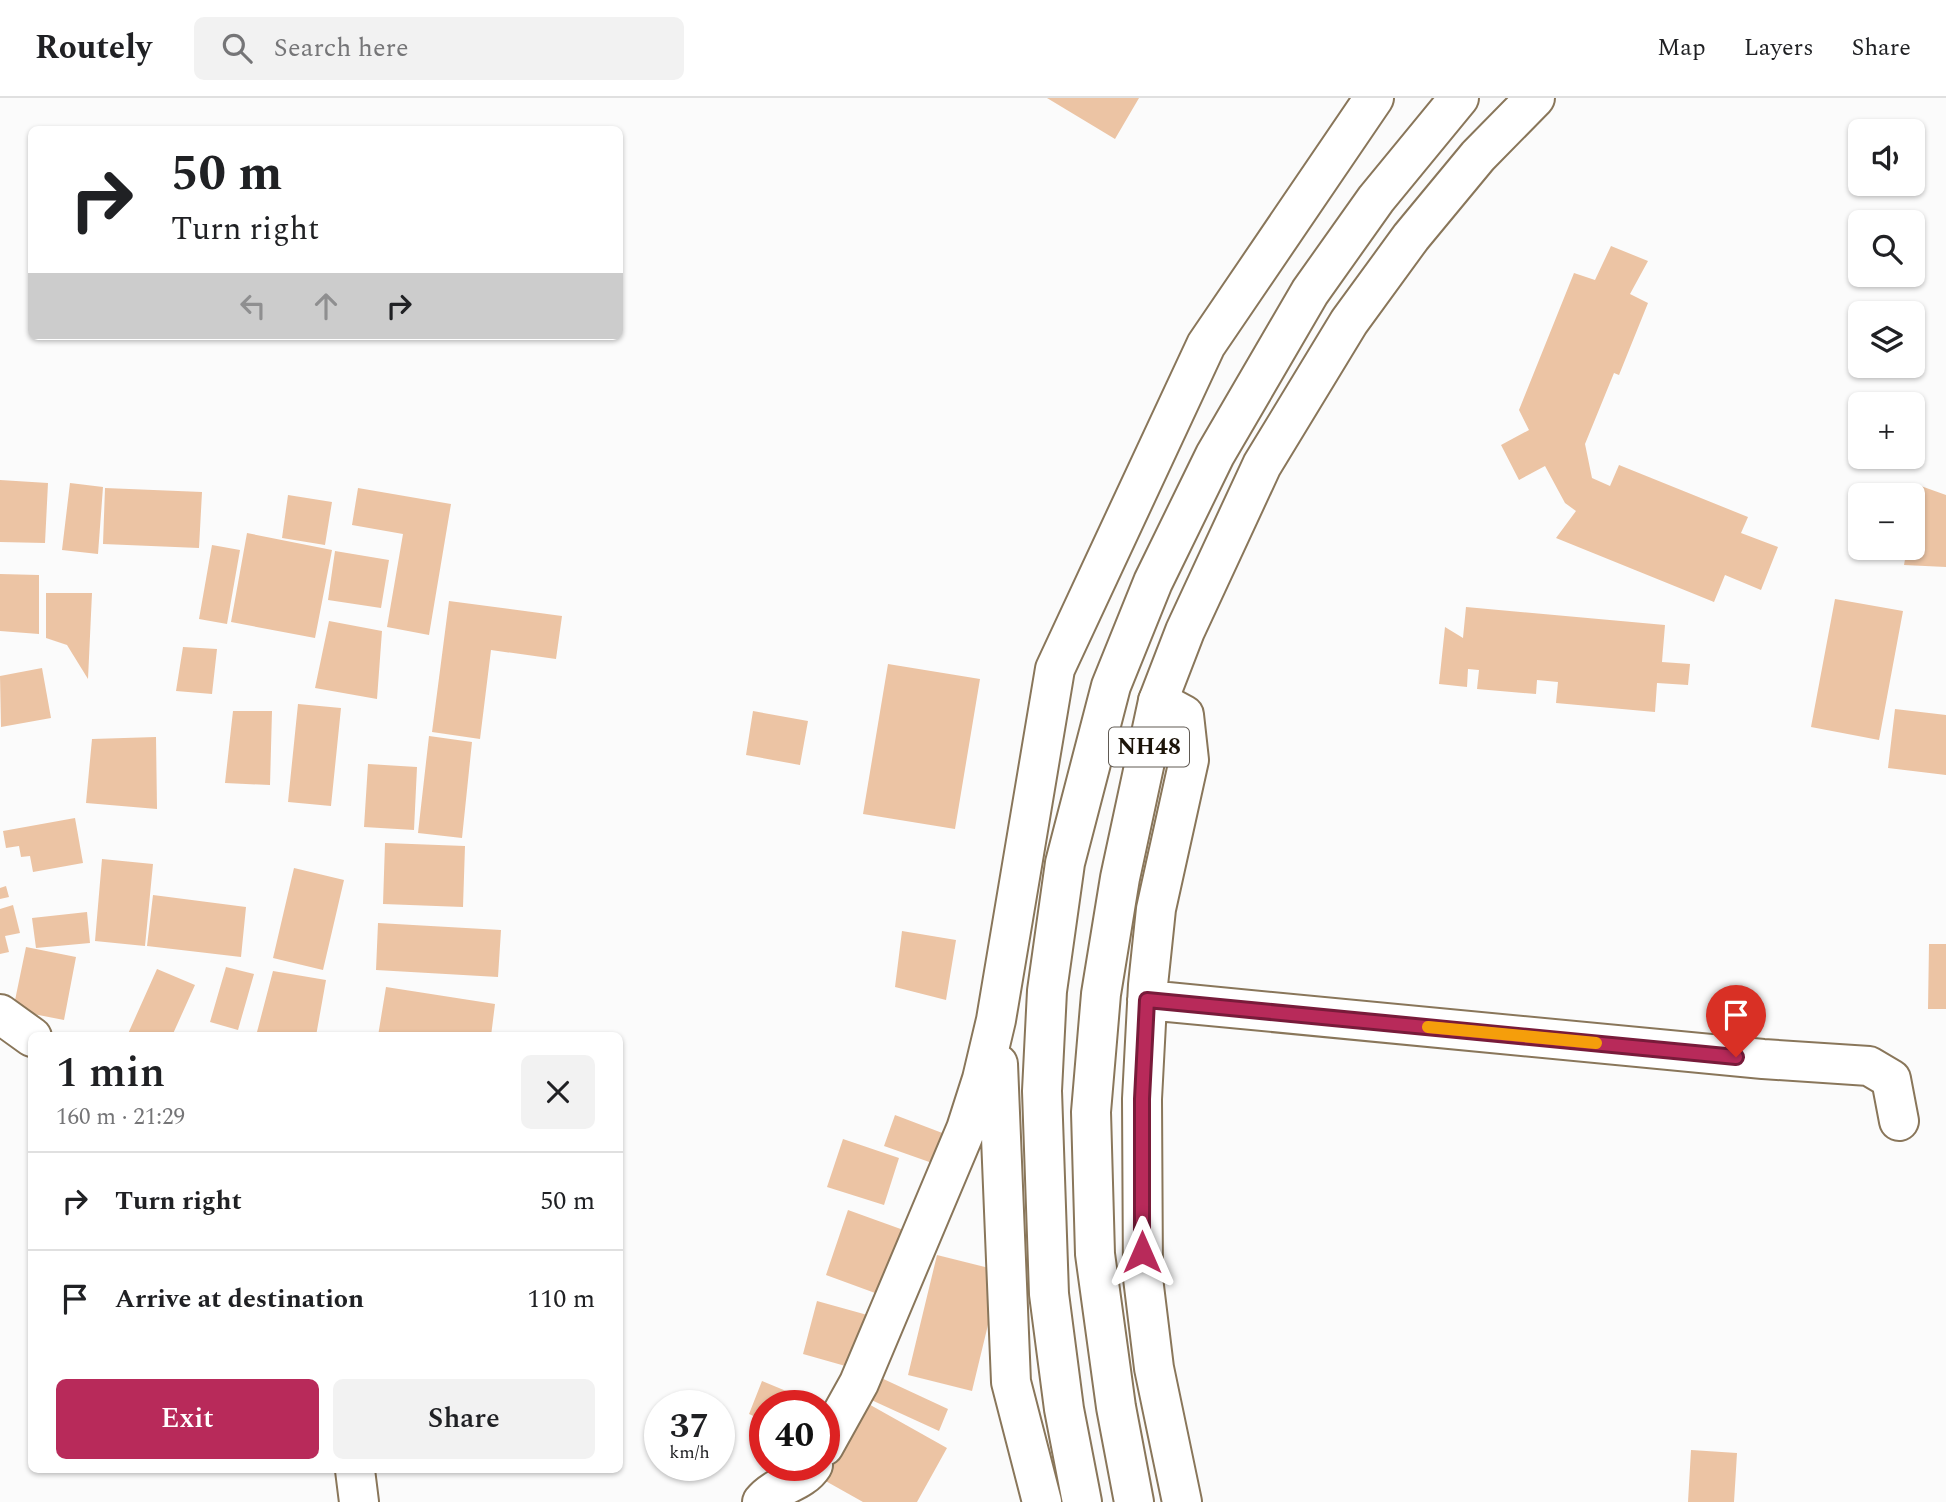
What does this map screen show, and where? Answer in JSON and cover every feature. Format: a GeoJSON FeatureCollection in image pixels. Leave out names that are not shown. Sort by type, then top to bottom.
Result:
{"type":"FeatureCollection","features":[{"type":"Feature","properties":{"kind":"main road"},"geometry":{"type":"LineString","coordinates":[[840,1418],[859,1383],[967,1129],[996,1020],[1055,669],[1206,345],[1374,98]]}},
{"type":"Feature","properties":{"kind":"main road","name":"NH48"},"geometry":{"type":"LineString","coordinates":[[1082,1502],[1064,1409],[1049,1294],[1042,1090],[1047,991],[1065,863],[1111,686],[1153,582],[1214,455],[1304,304],[1376,199],[1459,98]]}},
{"type":"Feature","properties":{"kind":"main road","name":"NH48"},"geometry":{"type":"LineString","coordinates":[[1134,1502],[1116,1407],[1095,1254],[1091,1112],[1103,981],[1120,878],[1158,701],[1185,631],[1262,465],[1349,322],[1419,226],[1478,156],[1535,98]]}},
{"type":"Feature","properties":{"kind":"main road"},"geometry":{"type":"LineString","coordinates":[[1158,701],[1184,715],[1189,760],[1156,909],[1147,1000],[1142,1099],[1143,1278],[1154,1368],[1182,1502]]}},
{"type":"Feature","properties":{"kind":"main road"},"geometry":{"type":"LineString","coordinates":[[1147,1000],[1750,1058],[1869,1066],[1891,1079],[1899,1121]]}},
{"type":"Feature","properties":{"kind":"main road"},"geometry":{"type":"LineString","coordinates":[[0,1014],[28,1034]]}},
{"type":"Feature","properties":{"kind":"main road"},"geometry":{"type":"LineString","coordinates":[[996,1020],[1011,1382],[1042,1502]]}},
{"type":"Feature","properties":{"kind":"main road"},"geometry":{"type":"LineString","coordinates":[[355,1473],[359,1502]]}},
{"type":"Feature","properties":{"kind":"main road"},"geometry":{"type":"LineString","coordinates":[[762,1502],[769,1493],[793,1481]]}},
{"type":"Feature","properties":{"kind":"building"},"geometry":{"type":"Polygon","coordinates":[[[1047,98],[1139,98],[1115,139],[1047,98]]]}},
{"type":"Feature","properties":{"kind":"building"},"geometry":{"type":"Polygon","coordinates":[[[1611,246],[1648,261],[1630,294],[1648,303],[1619,375],[1614,373],[1585,444],[1592,478],[1610,486],[1619,465],[1748,517],[1741,533],[1778,547],[1761,590],[1725,575],[1714,602],[1556,538],[1576,511],[1565,503],[1545,466],[1519,480],[1501,445],[1529,430],[1519,410],[1574,273],[1595,280],[1611,246]]]}},
{"type":"Feature","properties":{"kind":"building"},"geometry":{"type":"Polygon","coordinates":[[[0,480],[48,483],[45,543],[0,542],[0,480]]]}},
{"type":"Feature","properties":{"kind":"building"},"geometry":{"type":"Polygon","coordinates":[[[70,483],[103,487],[98,554],[62,550],[70,483]]]}},
{"type":"Feature","properties":{"kind":"building"},"geometry":{"type":"Polygon","coordinates":[[[105,488],[202,492],[199,548],[103,544],[105,488]]]}},
{"type":"Feature","properties":{"kind":"building"},"geometry":{"type":"Polygon","coordinates":[[[358,488],[451,504],[429,635],[387,627],[403,534],[352,525],[358,488]]]}},
{"type":"Feature","properties":{"kind":"building"},"geometry":{"type":"Polygon","coordinates":[[[1925,488],[1946,495],[1946,567],[1904,565],[1905,560],[1925,560],[1925,488]]]}},
{"type":"Feature","properties":{"kind":"building"},"geometry":{"type":"Polygon","coordinates":[[[288,495],[332,502],[325,545],[282,538],[288,495]]]}},
{"type":"Feature","properties":{"kind":"building"},"geometry":{"type":"Polygon","coordinates":[[[247,533],[332,550],[315,638],[231,622],[247,533]]]}},
{"type":"Feature","properties":{"kind":"building"},"geometry":{"type":"Polygon","coordinates":[[[212,545],[240,550],[227,624],[199,619],[212,545]]]}},
{"type":"Feature","properties":{"kind":"building"},"geometry":{"type":"Polygon","coordinates":[[[335,551],[389,560],[381,608],[328,600],[335,551]]]}},
{"type":"Feature","properties":{"kind":"building"},"geometry":{"type":"Polygon","coordinates":[[[0,574],[39,575],[39,634],[0,631],[0,574]]]}},
{"type":"Feature","properties":{"kind":"building"},"geometry":{"type":"Polygon","coordinates":[[[46,593],[92,593],[88,679],[67,645],[46,638],[46,593]]]}},
{"type":"Feature","properties":{"kind":"building"},"geometry":{"type":"Polygon","coordinates":[[[1835,599],[1903,611],[1879,740],[1811,727],[1835,599]]]}},
{"type":"Feature","properties":{"kind":"building"},"geometry":{"type":"Polygon","coordinates":[[[449,601],[562,616],[556,659],[491,650],[480,739],[432,732],[449,601]]]}},
{"type":"Feature","properties":{"kind":"building"},"geometry":{"type":"Polygon","coordinates":[[[1466,607],[1665,625],[1662,662],[1690,664],[1688,685],[1657,683],[1655,712],[1556,703],[1558,682],[1537,680],[1536,694],[1477,689],[1479,670],[1468,669],[1467,687],[1439,684],[1445,627],[1463,638],[1466,607]]]}},
{"type":"Feature","properties":{"kind":"building"},"geometry":{"type":"Polygon","coordinates":[[[329,621],[382,631],[377,699],[315,688],[329,621]]]}},
{"type":"Feature","properties":{"kind":"building"},"geometry":{"type":"Polygon","coordinates":[[[183,647],[217,649],[212,694],[176,691],[183,647]]]}},
{"type":"Feature","properties":{"kind":"building"},"geometry":{"type":"Polygon","coordinates":[[[888,664],[980,679],[955,829],[863,814],[888,664]]]}},
{"type":"Feature","properties":{"kind":"building"},"geometry":{"type":"Polygon","coordinates":[[[42,668],[51,718],[1,727],[0,676],[42,668]]]}},
{"type":"Feature","properties":{"kind":"building"},"geometry":{"type":"Polygon","coordinates":[[[298,704],[341,708],[331,806],[288,802],[298,704]]]}},
{"type":"Feature","properties":{"kind":"building"},"geometry":{"type":"Polygon","coordinates":[[[1895,709],[1946,715],[1946,775],[1888,768],[1895,709]]]}},
{"type":"Feature","properties":{"kind":"building"},"geometry":{"type":"Polygon","coordinates":[[[233,711],[272,711],[270,785],[225,783],[233,711]]]}},
{"type":"Feature","properties":{"kind":"building"},"geometry":{"type":"Polygon","coordinates":[[[753,711],[808,721],[800,765],[746,755],[753,711]]]}},
{"type":"Feature","properties":{"kind":"building"},"geometry":{"type":"Polygon","coordinates":[[[429,736],[472,742],[462,838],[418,833],[429,736]]]}},
{"type":"Feature","properties":{"kind":"building"},"geometry":{"type":"Polygon","coordinates":[[[156,737],[157,809],[86,803],[92,739],[156,737]]]}},
{"type":"Feature","properties":{"kind":"building"},"geometry":{"type":"Polygon","coordinates":[[[368,764],[417,767],[414,830],[364,827],[368,764]]]}},
{"type":"Feature","properties":{"kind":"building"},"geometry":{"type":"Polygon","coordinates":[[[75,818],[83,863],[33,872],[30,856],[21,857],[19,846],[6,848],[3,831],[75,818]]]}},
{"type":"Feature","properties":{"kind":"building"},"geometry":{"type":"Polygon","coordinates":[[[385,843],[465,846],[463,907],[383,904],[385,843]]]}},
{"type":"Feature","properties":{"kind":"building"},"geometry":{"type":"Polygon","coordinates":[[[102,859],[153,864],[145,946],[95,941],[102,859]]]}},
{"type":"Feature","properties":{"kind":"building"},"geometry":{"type":"Polygon","coordinates":[[[294,868],[344,880],[323,970],[273,958],[294,868]]]}},
{"type":"Feature","properties":{"kind":"building"},"geometry":{"type":"Polygon","coordinates":[[[6,886],[9,897],[0,899],[0,888],[6,886]]]}},
{"type":"Feature","properties":{"kind":"building"},"geometry":{"type":"Polygon","coordinates":[[[153,895],[246,907],[241,957],[147,946],[153,895]]]}},
{"type":"Feature","properties":{"kind":"building"},"geometry":{"type":"Polygon","coordinates":[[[13,905],[20,933],[5,936],[9,952],[0,954],[0,909],[13,905]]]}},
{"type":"Feature","properties":{"kind":"building"},"geometry":{"type":"Polygon","coordinates":[[[87,912],[90,943],[36,948],[32,918],[87,912]]]}},
{"type":"Feature","properties":{"kind":"building"},"geometry":{"type":"Polygon","coordinates":[[[378,923],[501,930],[498,977],[376,970],[378,923]]]}},
{"type":"Feature","properties":{"kind":"building"},"geometry":{"type":"Polygon","coordinates":[[[902,931],[956,940],[946,1000],[895,987],[902,931]]]}},
{"type":"Feature","properties":{"kind":"building"},"geometry":{"type":"Polygon","coordinates":[[[1929,944],[1946,944],[1946,1009],[1928,1009],[1929,944]]]}},
{"type":"Feature","properties":{"kind":"building"},"geometry":{"type":"Polygon","coordinates":[[[26,947],[76,957],[64,1020],[13,1010],[26,947]]]}},
{"type":"Feature","properties":{"kind":"building"},"geometry":{"type":"Polygon","coordinates":[[[226,967],[254,974],[238,1030],[210,1022],[226,967]]]}},
{"type":"Feature","properties":{"kind":"building"},"geometry":{"type":"Polygon","coordinates":[[[157,969],[195,985],[174,1032],[129,1032],[157,969]]]}},
{"type":"Feature","properties":{"kind":"building"},"geometry":{"type":"Polygon","coordinates":[[[273,971],[326,980],[317,1032],[257,1032],[273,971]]]}},
{"type":"Feature","properties":{"kind":"building"},"geometry":{"type":"Polygon","coordinates":[[[386,987],[495,1004],[492,1032],[379,1032],[386,987]]]}},
{"type":"Feature","properties":{"kind":"building"},"geometry":{"type":"Polygon","coordinates":[[[895,1115],[945,1134],[935,1164],[884,1146],[895,1115]]]}},
{"type":"Feature","properties":{"kind":"building"},"geometry":{"type":"Polygon","coordinates":[[[843,1139],[899,1158],[884,1205],[827,1187],[843,1139]]]}},
{"type":"Feature","properties":{"kind":"building"},"geometry":{"type":"Polygon","coordinates":[[[848,1210],[909,1232],[886,1297],[826,1275],[848,1210]]]}},
{"type":"Feature","properties":{"kind":"building"},"geometry":{"type":"Polygon","coordinates":[[[937,1255],[1001,1271],[972,1391],[908,1375],[937,1255]]]}},
{"type":"Feature","properties":{"kind":"building"},"geometry":{"type":"Polygon","coordinates":[[[817,1301],[871,1316],[856,1369],[803,1354],[817,1301]]]}},
{"type":"Feature","properties":{"kind":"building"},"geometry":{"type":"Polygon","coordinates":[[[877,1376],[948,1409],[939,1431],[867,1398],[877,1376]]]}},
{"type":"Feature","properties":{"kind":"building"},"geometry":{"type":"Polygon","coordinates":[[[762,1381],[784,1390],[758,1390],[762,1381]]]}},
{"type":"Feature","properties":{"kind":"building"},"geometry":{"type":"Polygon","coordinates":[[[865,1402],[947,1448],[917,1502],[863,1502],[826,1481],[840,1481],[840,1447],[865,1402]]]}},
{"type":"Feature","properties":{"kind":"building"},"geometry":{"type":"Polygon","coordinates":[[[1691,1450],[1737,1453],[1734,1502],[1688,1502],[1691,1450]]]}},
{"type":"Feature","properties":{"kind":"slow traffic"},"geometry":{"type":"LineString","coordinates":[[1428,1027],[1596,1043]]}},
{"type":"Feature","properties":{"kind":"route"},"geometry":{"type":"LineString","coordinates":[[1142,1252],[1142,1099],[1147,1000],[1736,1057]]}}]}
